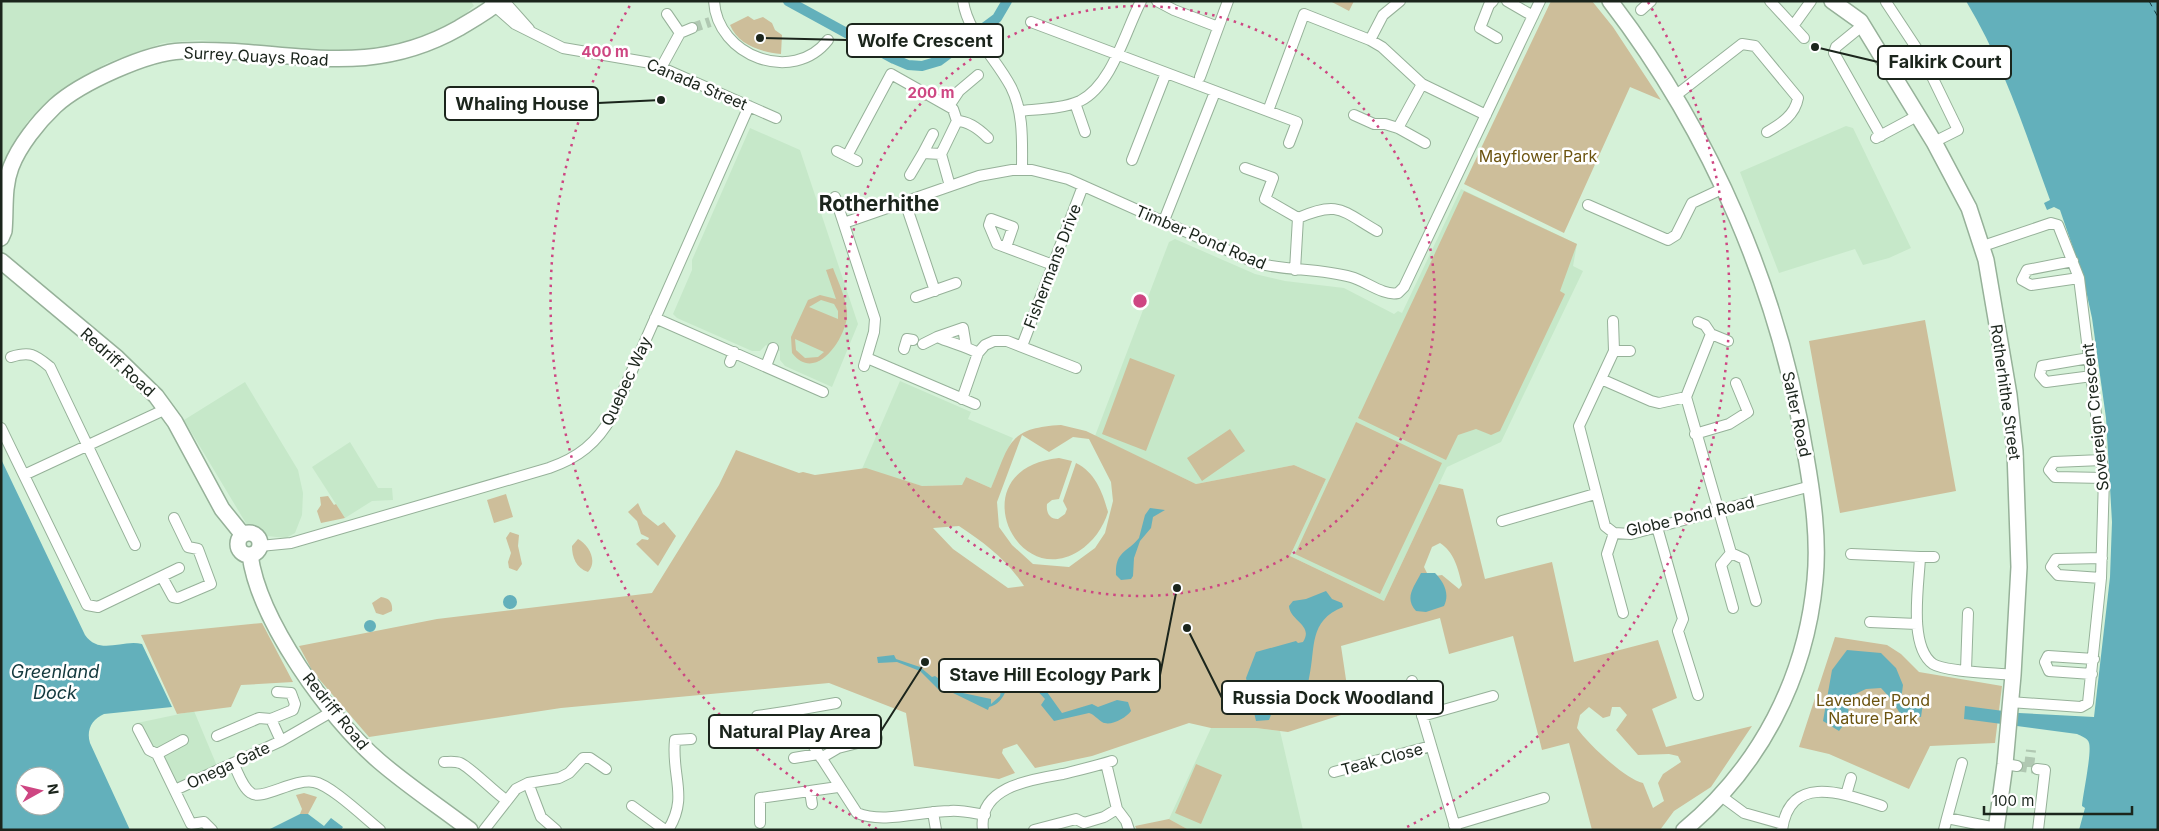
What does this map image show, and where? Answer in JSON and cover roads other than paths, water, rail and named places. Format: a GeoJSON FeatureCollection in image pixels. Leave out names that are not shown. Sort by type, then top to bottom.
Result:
{"type":"FeatureCollection","features":[{"type":"Feature","properties":{"kind":"main road","name":"Salter Road"},"geometry":{"type":"LineString","coordinates":[[1610,1],[1675,96],[1724,188],[1758,268],[1778,333],[1802,430],[1816,533],[1816,578],[1807,628],[1797,666],[1777,716],[1755,752],[1721,796],[1684,830]]}},
{"type":"Feature","properties":{"kind":"main road","name":"Rotherhithe Street"},"geometry":{"type":"LineString","coordinates":[[1832,1],[1864,25],[1959,186],[1982,246],[2009,395],[2015,451],[2019,567],[2014,675],[2008,734],[2011,765],[1996,829]]}},
{"type":"Feature","properties":{"kind":"main road","name":"Surrey Quays Road"},"geometry":{"type":"LineString","coordinates":[[1,238],[4,231],[7,181],[21,148],[55,107],[65,99],[127,66],[163,53],[181,51],[338,60],[374,58],[426,45],[462,26],[469,14],[495,2]]}},
{"type":"Feature","properties":{"kind":"main road","name":"Redriff Road"},"geometry":{"type":"LineString","coordinates":[[1,261],[143,381],[166,409],[208,487],[222,509],[243,535],[239,539],[240,550],[255,550],[258,591],[299,665],[333,711],[379,761],[470,830]]}},
{"type":"Feature","properties":{"kind":"street"},"geometry":{"type":"LineString","coordinates":[[714,1],[714,22],[748,55],[765,62],[795,61],[821,49],[828,40]]}},
{"type":"Feature","properties":{"kind":"street"},"geometry":{"type":"LineString","coordinates":[[963,1],[968,20],[1012,88],[1019,111],[1022,170]]}},
{"type":"Feature","properties":{"kind":"street"},"geometry":{"type":"LineString","coordinates":[[1019,111],[1075,103],[1092,93],[1102,83],[1141,1]]}},
{"type":"Feature","properties":{"kind":"street"},"geometry":{"type":"LineString","coordinates":[[1157,1],[1174,10],[1218,27]]}},
{"type":"Feature","properties":{"kind":"street"},"geometry":{"type":"LineString","coordinates":[[1200,77],[1228,1]]}},
{"type":"Feature","properties":{"kind":"street"},"geometry":{"type":"LineString","coordinates":[[1370,40],[1383,15],[1400,1]]}},
{"type":"Feature","properties":{"kind":"street"},"geometry":{"type":"LineString","coordinates":[[1494,1],[1489,6],[1480,28],[1497,38]]}},
{"type":"Feature","properties":{"kind":"street"},"geometry":{"type":"LineString","coordinates":[[1507,1],[1533,16]]}},
{"type":"Feature","properties":{"kind":"street","name":"Timber Pond Road"},"geometry":{"type":"LineString","coordinates":[[844,223],[979,176],[1022,170],[1051,174],[1083,186],[1256,263],[1295,270],[1336,272],[1354,277],[1394,294],[1402,291],[1540,1]]}},
{"type":"Feature","properties":{"kind":"street"},"geometry":{"type":"LineString","coordinates":[[1641,10],[1651,1]]}},
{"type":"Feature","properties":{"kind":"street"},"geometry":{"type":"LineString","coordinates":[[1770,1],[1804,38]]}},
{"type":"Feature","properties":{"kind":"street"},"geometry":{"type":"LineString","coordinates":[[1793,26],[1811,1]]}},
{"type":"Feature","properties":{"kind":"street","name":"Canada Street"},"geometry":{"type":"LineString","coordinates":[[495,2],[505,17],[563,48],[651,62],[776,118]]}},
{"type":"Feature","properties":{"kind":"street"},"geometry":{"type":"LineString","coordinates":[[1886,2],[1923,58],[1958,130],[1934,142]]}},
{"type":"Feature","properties":{"kind":"street"},"geometry":{"type":"LineString","coordinates":[[667,14],[680,33]]}},
{"type":"Feature","properties":{"kind":"street"},"geometry":{"type":"LineString","coordinates":[[1268,111],[1304,14],[1370,40],[1382,47],[1422,84],[1486,115]]}},
{"type":"Feature","properties":{"kind":"street"},"geometry":{"type":"LineString","coordinates":[[1031,22],[1297,122],[1289,143]]}},
{"type":"Feature","properties":{"kind":"street"},"geometry":{"type":"LineString","coordinates":[[1864,25],[1836,47],[1834,53],[1879,137],[1917,116]]}},
{"type":"Feature","properties":{"kind":"street"},"geometry":{"type":"LineString","coordinates":[[662,66],[680,33],[692,28]]}},
{"type":"Feature","properties":{"kind":"street"},"geometry":{"type":"LineString","coordinates":[[1675,96],[1742,44],[1755,46],[1798,98],[1796,108],[1782,123],[1767,132]]}},
{"type":"Feature","properties":{"kind":"street"},"geometry":{"type":"LineString","coordinates":[[1132,160],[1166,73]]}},
{"type":"Feature","properties":{"kind":"street"},"geometry":{"type":"LineString","coordinates":[[847,156],[891,74],[953,109],[957,121],[941,154],[950,186]]}},
{"type":"Feature","properties":{"kind":"street"},"geometry":{"type":"LineString","coordinates":[[949,106],[959,92],[978,74]]}},
{"type":"Feature","properties":{"kind":"street"},"geometry":{"type":"LineString","coordinates":[[1398,128],[1422,84]]}},
{"type":"Feature","properties":{"kind":"street"},"geometry":{"type":"LineString","coordinates":[[1163,223],[1215,92]]}},
{"type":"Feature","properties":{"kind":"street"},"geometry":{"type":"LineString","coordinates":[[1075,103],[1085,132]]}},
{"type":"Feature","properties":{"kind":"street","name":"Quebec Way"},"geometry":{"type":"LineString","coordinates":[[255,550],[291,543],[549,468],[580,454],[598,437],[608,422],[749,106]]}},
{"type":"Feature","properties":{"kind":"street"},"geometry":{"type":"LineString","coordinates":[[1354,115],[1374,124],[1385,124],[1398,128],[1425,143]]}},
{"type":"Feature","properties":{"kind":"street"},"geometry":{"type":"LineString","coordinates":[[957,121],[963,121],[980,130],[988,138]]}},
{"type":"Feature","properties":{"kind":"street"},"geometry":{"type":"LineString","coordinates":[[910,175],[933,134]]}},
{"type":"Feature","properties":{"kind":"street"},"geometry":{"type":"LineString","coordinates":[[837,151],[857,161]]}},
{"type":"Feature","properties":{"kind":"street"},"geometry":{"type":"LineString","coordinates":[[923,153],[941,154]]}},
{"type":"Feature","properties":{"kind":"street"},"geometry":{"type":"LineString","coordinates":[[1245,168],[1273,178],[1265,199],[1298,218]]}},
{"type":"Feature","properties":{"kind":"street","name":"Fishermans Drive"},"geometry":{"type":"LineString","coordinates":[[1022,346],[1083,186]]}},
{"type":"Feature","properties":{"kind":"street"},"geometry":{"type":"LineString","coordinates":[[1588,205],[1668,240],[1676,235],[1692,203],[1724,188]]}},
{"type":"Feature","properties":{"kind":"street"},"geometry":{"type":"LineString","coordinates":[[835,196],[875,319],[874,332],[866,362],[975,404]]}},
{"type":"Feature","properties":{"kind":"street"},"geometry":{"type":"LineString","coordinates":[[904,202],[935,291]]}},
{"type":"Feature","properties":{"kind":"street"},"geometry":{"type":"LineString","coordinates":[[1298,218],[1321,208],[1341,210],[1377,231]]}},
{"type":"Feature","properties":{"kind":"street"},"geometry":{"type":"LineString","coordinates":[[1295,270],[1298,218]]}},
{"type":"Feature","properties":{"kind":"street","name":"Sovereign Crescent"},"geometry":{"type":"LineString","coordinates":[[1982,246],[2051,223],[2058,226],[2079,278],[2104,478],[2101,578],[2088,703],[2081,706],[2010,704]]}},
{"type":"Feature","properties":{"kind":"street"},"geometry":{"type":"LineString","coordinates":[[1006,247],[1053,265]]}},
{"type":"Feature","properties":{"kind":"street"},"geometry":{"type":"LineString","coordinates":[[2073,261],[2027,270],[2022,280],[2031,285],[2079,278]]}},
{"type":"Feature","properties":{"kind":"street"},"geometry":{"type":"LineString","coordinates":[[916,297],[956,283]]}},
{"type":"Feature","properties":{"kind":"street"},"geometry":{"type":"LineString","coordinates":[[655,318],[823,392]]}},
{"type":"Feature","properties":{"kind":"street","name":"Globe Pond Road"},"geometry":{"type":"LineString","coordinates":[[1613,321],[1614,351],[1580,426],[1595,494],[1605,526],[1614,533],[1631,534],[1811,486]]}},
{"type":"Feature","properties":{"kind":"street"},"geometry":{"type":"LineString","coordinates":[[1698,322],[1705,325],[1711,334],[1728,341]]}},
{"type":"Feature","properties":{"kind":"street"},"geometry":{"type":"LineString","coordinates":[[904,349],[907,339],[918,342],[963,328],[966,346]]}},
{"type":"Feature","properties":{"kind":"street"},"geometry":{"type":"LineString","coordinates":[[1711,334],[1686,397],[1695,434],[1720,510],[1731,553]]}},
{"type":"Feature","properties":{"kind":"street"},"geometry":{"type":"LineString","coordinates":[[937,337],[966,346],[978,353],[962,399]]}},
{"type":"Feature","properties":{"kind":"street","name":"Fishermans Drive"},"geometry":{"type":"LineString","coordinates":[[978,353],[985,345],[998,340],[1022,346],[1076,368]]}},
{"type":"Feature","properties":{"kind":"street"},"geometry":{"type":"LineString","coordinates":[[766,366],[773,348]]}},
{"type":"Feature","properties":{"kind":"street"},"geometry":{"type":"LineString","coordinates":[[1614,351],[1630,351]]}},
{"type":"Feature","properties":{"kind":"street"},"geometry":{"type":"LineString","coordinates":[[730,362],[734,352]]}},
{"type":"Feature","properties":{"kind":"street"},"geometry":{"type":"LineString","coordinates":[[11,357],[24,353],[35,355],[50,367],[135,545]]}},
{"type":"Feature","properties":{"kind":"street"},"geometry":{"type":"LineString","coordinates":[[2090,358],[2042,366],[2040,375],[2046,382],[2092,376]]}},
{"type":"Feature","properties":{"kind":"street"},"geometry":{"type":"LineString","coordinates":[[1601,379],[1651,402],[1659,403],[1686,397]]}},
{"type":"Feature","properties":{"kind":"street"},"geometry":{"type":"LineString","coordinates":[[1695,434],[1729,424],[1748,412],[1736,383]]}},
{"type":"Feature","properties":{"kind":"street"},"geometry":{"type":"LineString","coordinates":[[24,476],[166,409]]}},
{"type":"Feature","properties":{"kind":"street"},"geometry":{"type":"LineString","coordinates":[[1,428],[87,605],[98,607],[179,568]]}},
{"type":"Feature","properties":{"kind":"street"},"geometry":{"type":"LineString","coordinates":[[2102,460],[2054,462],[2049,470],[2055,477],[2104,478]]}},
{"type":"Feature","properties":{"kind":"street"},"geometry":{"type":"LineString","coordinates":[[1502,521],[1595,494]]}},
{"type":"Feature","properties":{"kind":"street"},"geometry":{"type":"LineString","coordinates":[[162,577],[173,597],[178,598],[211,584],[198,549],[188,547],[174,518]]}},
{"type":"Feature","properties":{"kind":"street"},"geometry":{"type":"LineString","coordinates":[[1658,527],[1683,619],[1678,631],[1698,695]]}},
{"type":"Feature","properties":{"kind":"street"},"geometry":{"type":"LineString","coordinates":[[1614,533],[1607,554],[1623,613]]}},
{"type":"Feature","properties":{"kind":"street"},"geometry":{"type":"LineString","coordinates":[[1731,553],[1744,559],[1756,602]]}},
{"type":"Feature","properties":{"kind":"street"},"geometry":{"type":"LineString","coordinates":[[1731,553],[1720,565],[1732,608]]}},
{"type":"Feature","properties":{"kind":"street"},"geometry":{"type":"LineString","coordinates":[[1851,554],[1934,558]]}},
{"type":"Feature","properties":{"kind":"street"},"geometry":{"type":"LineString","coordinates":[[1920,557],[1918,624],[1920,646],[1934,664],[1966,670],[2014,675]]}},
{"type":"Feature","properties":{"kind":"street"},"geometry":{"type":"LineString","coordinates":[[2101,578],[2058,575],[2051,567],[2056,559],[2102,558]]}},
{"type":"Feature","properties":{"kind":"street"},"geometry":{"type":"LineString","coordinates":[[1966,670],[1968,613]]}},
{"type":"Feature","properties":{"kind":"street"},"geometry":{"type":"LineString","coordinates":[[1870,622],[1918,624]]}},
{"type":"Feature","properties":{"kind":"street"},"geometry":{"type":"LineString","coordinates":[[2092,674],[2048,671],[2045,662],[2048,656],[2094,659]]}},
{"type":"Feature","properties":{"kind":"street"},"geometry":{"type":"LineString","coordinates":[[1412,681],[1455,827],[1544,798]]}},
{"type":"Feature","properties":{"kind":"street"},"geometry":{"type":"LineString","coordinates":[[271,719],[293,710],[295,704],[291,693],[277,692]]}},
{"type":"Feature","properties":{"kind":"street"},"geometry":{"type":"LineString","coordinates":[[1422,716],[1493,696]]}},
{"type":"Feature","properties":{"kind":"street"},"geometry":{"type":"LineString","coordinates":[[757,716],[836,703]]}},
{"type":"Feature","properties":{"kind":"street","name":"Onega Gate"},"geometry":{"type":"LineString","coordinates":[[175,790],[281,741],[333,711]]}},
{"type":"Feature","properties":{"kind":"street"},"geometry":{"type":"LineString","coordinates":[[791,711],[850,806],[857,813],[865,816],[926,810],[950,810],[985,815]]}},
{"type":"Feature","properties":{"kind":"street","name":"Onega Gate"},"geometry":{"type":"LineString","coordinates":[[217,736],[259,718],[271,719],[281,741]]}},
{"type":"Feature","properties":{"kind":"street"},"geometry":{"type":"LineString","coordinates":[[138,729],[148,750],[157,754],[175,790],[187,827],[204,822],[212,830]]}},
{"type":"Feature","properties":{"kind":"street"},"geometry":{"type":"LineString","coordinates":[[632,806],[666,830],[674,820],[679,805],[673,758],[675,740],[692,738]]}},
{"type":"Feature","properties":{"kind":"street"},"geometry":{"type":"LineString","coordinates":[[794,758],[819,756],[838,748],[877,738]]}},
{"type":"Feature","properties":{"kind":"street"},"geometry":{"type":"LineString","coordinates":[[157,754],[183,740]]}},
{"type":"Feature","properties":{"kind":"street","name":"Teak Close"},"geometry":{"type":"LineString","coordinates":[[1334,772],[1431,746]]}},
{"type":"Feature","properties":{"kind":"street"},"geometry":{"type":"LineString","coordinates":[[484,830],[516,789],[528,783],[559,778],[569,773],[584,758],[590,758],[606,769]]}},
{"type":"Feature","properties":{"kind":"street"},"geometry":{"type":"LineString","coordinates":[[444,762],[459,763],[471,769],[492,790],[506,800]]}},
{"type":"Feature","properties":{"kind":"street"},"geometry":{"type":"LineString","coordinates":[[983,830],[985,815],[989,805],[1004,790],[1018,782],[1109,762],[1117,809],[1126,821],[1129,830]]}},
{"type":"Feature","properties":{"kind":"street"},"geometry":{"type":"LineString","coordinates":[[233,763],[246,788],[252,794],[261,796],[291,783],[315,782],[327,788],[377,829]]}},
{"type":"Feature","properties":{"kind":"street"},"geometry":{"type":"LineString","coordinates":[[1944,830],[1962,764]]}},
{"type":"Feature","properties":{"kind":"street"},"geometry":{"type":"LineString","coordinates":[[2037,769],[2045,770],[2038,830]]}},
{"type":"Feature","properties":{"kind":"street"},"geometry":{"type":"LineString","coordinates":[[1846,795],[1851,778]]}},
{"type":"Feature","properties":{"kind":"street"},"geometry":{"type":"LineString","coordinates":[[528,783],[541,816],[556,830]]}},
{"type":"Feature","properties":{"kind":"street"},"geometry":{"type":"LineString","coordinates":[[760,823],[760,798],[838,787]]}},
{"type":"Feature","properties":{"kind":"street"},"geometry":{"type":"LineString","coordinates":[[810,791],[812,804]]}},
{"type":"Feature","properties":{"kind":"street"},"geometry":{"type":"LineString","coordinates":[[1721,796],[1744,813],[1782,827],[1795,802],[1804,795],[1822,791],[1846,795],[1882,806]]}},
{"type":"Feature","properties":{"kind":"street"},"geometry":{"type":"LineString","coordinates":[[1034,830],[1076,818],[1084,823],[1104,817],[1117,809]]}},
{"type":"Feature","properties":{"kind":"street"},"geometry":{"type":"LineString","coordinates":[[926,810],[936,830]]}},
{"type":"Feature","properties":{"kind":"street"},"geometry":{"type":"LineString","coordinates":[[1947,818],[1996,829]]}},
{"type":"Feature","properties":{"kind":"water"},"geometry":{"type":"Polygon","coordinates":[[[1966,1],[2158,1],[2158,830],[2079,830],[2085,808],[2082,806],[2090,748],[2089,743],[2084,737],[2077,734],[1964,719],[1965,706],[2019,713],[2094,717],[2110,577],[2112,522],[2106,418],[2092,318],[2083,277],[2060,210],[2054,207],[2047,210],[2044,203],[2050,200],[2012,98],[1991,48],[1966,1]]]}},
{"type":"Feature","properties":{"kind":"water","name":"Greenland Dock"},"geometry":{"type":"Polygon","coordinates":[[[1,459],[85,635],[97,645],[142,644],[172,707],[104,714],[96,719],[91,726],[89,734],[90,743],[130,830],[1,830],[1,459]]]}},
{"type":"Feature","properties":{"kind":"water"},"geometry":{"type":"Polygon","coordinates":[[[1150,508],[1165,510],[1153,517],[1151,528],[1140,541],[1134,558],[1133,576],[1131,579],[1121,580],[1116,575],[1117,561],[1139,538],[1145,515],[1150,508]]]}},
{"type":"Feature","properties":{"kind":"water"},"geometry":{"type":"Polygon","coordinates":[[[1421,573],[1435,573],[1441,580],[1446,593],[1444,606],[1426,612],[1416,611],[1412,606],[1411,592],[1421,573]]]}},
{"type":"Feature","properties":{"kind":"water"},"geometry":{"type":"Polygon","coordinates":[[[1326,591],[1332,599],[1342,603],[1343,607],[1332,613],[1319,627],[1305,692],[1288,703],[1274,707],[1269,720],[1256,721],[1246,678],[1256,652],[1296,641],[1298,643],[1303,642],[1306,631],[1293,616],[1289,606],[1293,601],[1306,599],[1326,591]]]}},
{"type":"Feature","properties":{"kind":"water"},"geometry":{"type":"Polygon","coordinates":[[[507,595],[513,595],[517,602],[513,609],[507,609],[503,605],[503,599],[507,595]]]}},
{"type":"Feature","properties":{"kind":"water"},"geometry":{"type":"Polygon","coordinates":[[[368,620],[372,620],[376,626],[372,632],[368,632],[364,628],[364,624],[368,620]]]}},
{"type":"Feature","properties":{"kind":"water"},"geometry":{"type":"Polygon","coordinates":[[[1847,650],[1881,653],[1896,668],[1903,685],[1901,700],[1923,703],[1921,717],[1901,715],[1881,688],[1866,689],[1849,697],[1848,719],[1839,731],[1823,721],[1832,670],[1847,650]]]}},
{"type":"Feature","properties":{"kind":"water"},"geometry":{"type":"Polygon","coordinates":[[[894,655],[896,659],[920,667],[932,677],[935,676],[958,692],[991,699],[991,704],[1000,696],[1002,685],[999,679],[1001,671],[1026,665],[1036,671],[1042,685],[1062,713],[1092,704],[1098,707],[1117,700],[1128,702],[1131,711],[1122,719],[1113,723],[1102,722],[1089,713],[1054,721],[1041,705],[1045,699],[1038,692],[1028,684],[1013,680],[999,702],[989,707],[988,710],[951,692],[941,692],[920,671],[897,662],[878,663],[877,657],[894,655]]]}},
{"type":"Feature","properties":{"kind":"water"},"geometry":{"type":"Polygon","coordinates":[[[300,814],[308,814],[324,826],[331,818],[343,827],[341,830],[268,830],[300,814]]]}},
{"type":"Feature","properties":{"kind":"waterway"},"geometry":{"type":"LineString","coordinates":[[788,1],[894,59],[908,65],[922,66],[939,61],[997,18],[1007,1]]}},
{"type":"Feature","properties":{"kind":"tunnel"},"geometry":{"type":"LineString","coordinates":[[692,28],[710,22]]}},
{"type":"Feature","properties":{"kind":"tunnel"},"geometry":{"type":"LineString","coordinates":[[2029,767],[2031,750]]}},
{"type":"Feature","properties":{"kind":"tunnel"},"geometry":{"type":"LineString","coordinates":[[2017,766],[2037,769]]}},
{"type":"Feature","properties":{"kind":"place","name":"Wolfe Crescent"},"geometry":{"type":"Point","coordinates":[760,38]}},
{"type":"Feature","properties":{"kind":"place","name":"Falkirk Court"},"geometry":{"type":"Point","coordinates":[1815,47]}},
{"type":"Feature","properties":{"kind":"place","name":"Whaling House"},"geometry":{"type":"Point","coordinates":[661,100]}},
{"type":"Feature","properties":{"kind":"place","name":"Stave Hill Ecology Park"},"geometry":{"type":"Point","coordinates":[1177,588]}},
{"type":"Feature","properties":{"kind":"place","name":"Russia Dock Woodland"},"geometry":{"type":"Point","coordinates":[1187,628]}},
{"type":"Feature","properties":{"kind":"place","name":"Natural Play Area"},"geometry":{"type":"Point","coordinates":[925,662]}},
{"type":"Feature","properties":{"kind":"district","name":"Rotherhithe"},"geometry":{"type":"Point","coordinates":[879,204]}},
{"type":"Feature","properties":{"kind":"park label","name":"Mayflower Park"},"geometry":{"type":"Point","coordinates":[1538,156]}},
{"type":"Feature","properties":{"kind":"park label","name":"Lavender Pond Nature Park"},"geometry":{"type":"Point","coordinates":[1873,709]}}]}
